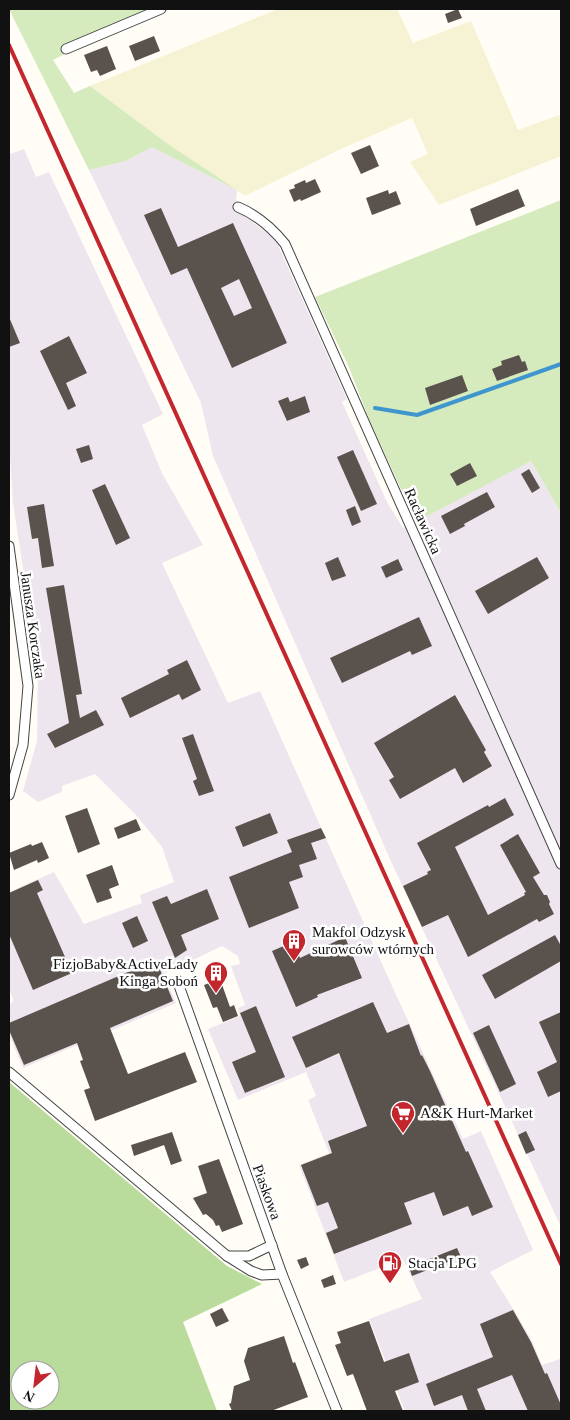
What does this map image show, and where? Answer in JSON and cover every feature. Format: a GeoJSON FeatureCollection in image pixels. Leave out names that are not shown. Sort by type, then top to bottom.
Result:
{"type":"FeatureCollection","features":[{"type":"Feature","properties":{"kind":"street"},"geometry":{"type":"LineString","coordinates":[[66,49],[161,9]]}},
{"type":"Feature","properties":{"kind":"street","name":"Racławicka"},"geometry":{"type":"LineString","coordinates":[[238,207],[266,225],[285,244],[561,864]]}},
{"type":"Feature","properties":{"kind":"street","name":"Janusza Korczaka"},"geometry":{"type":"LineString","coordinates":[[9,546],[28,686],[23,745],[9,795]]}},
{"type":"Feature","properties":{"kind":"street","name":"Piaskowa"},"geometry":{"type":"LineString","coordinates":[[177,980],[282,1274],[337,1411]]}},
{"type":"Feature","properties":{"kind":"street"},"geometry":{"type":"LineString","coordinates":[[9,1072],[227,1256],[251,1271],[262,1275],[282,1274]]}},
{"type":"Feature","properties":{"kind":"street"},"geometry":{"type":"LineString","coordinates":[[227,1256],[249,1256],[272,1245]]}},
{"type":"Feature","properties":{"kind":"shaded area"},"geometry":{"type":"Polygon","coordinates":[[[278,9],[397,9],[413,43],[471,21],[518,130],[559,115],[561,156],[439,205],[410,162],[428,154],[412,118],[341,149],[245,196],[168,144],[90,86],[278,9]]]}},
{"type":"Feature","properties":{"kind":"shaded area"},"geometry":{"type":"Polygon","coordinates":[[[152,147],[237,190],[236,200],[240,213],[270,235],[278,245],[347,399],[342,402],[387,502],[403,528],[531,461],[561,513],[561,1227],[389,857],[213,456],[201,403],[89,170],[126,161],[152,147]]]}},
{"type":"Feature","properties":{"kind":"shaded area"},"geometry":{"type":"Polygon","coordinates":[[[24,149],[36,177],[49,172],[163,414],[142,425],[162,473],[203,545],[162,563],[228,703],[260,691],[392,986],[463,1139],[481,1131],[533,1250],[490,1272],[532,1341],[542,1365],[560,1359],[561,1411],[405,1411],[369,1319],[422,1299],[403,1259],[344,1282],[299,1165],[329,1153],[308,1100],[316,1096],[306,1072],[238,1100],[208,1029],[240,1016],[238,1008],[245,1005],[231,966],[240,964],[238,956],[222,946],[164,974],[176,1003],[23,1068],[9,1034],[9,1004],[12,1003],[13,999],[9,989],[9,892],[54,872],[84,924],[142,903],[140,895],[174,882],[162,847],[136,815],[95,774],[62,786],[62,792],[38,802],[23,791],[37,741],[38,666],[13,503],[9,440],[9,152],[10,154],[24,149]]]}},
{"type":"Feature","properties":{"kind":"green space"},"geometry":{"type":"Polygon","coordinates":[[[9,9],[154,9],[53,60],[74,93],[90,86],[168,144],[237,190],[152,147],[126,161],[89,170],[9,9]]]}},
{"type":"Feature","properties":{"kind":"green space"},"geometry":{"type":"Polygon","coordinates":[[[561,200],[561,513],[531,461],[416,522],[369,419],[348,365],[315,297],[561,200]]]}},
{"type":"Feature","properties":{"kind":"green space"},"geometry":{"type":"Polygon","coordinates":[[[9,1082],[227,1266],[262,1284],[183,1322],[217,1411],[9,1411],[9,1082]]]}},
{"type":"Feature","properties":{"kind":"building"},"geometry":{"type":"Polygon","coordinates":[[[458,9],[462,18],[448,23],[445,14],[458,9]]]}},
{"type":"Feature","properties":{"kind":"building"},"geometry":{"type":"Polygon","coordinates":[[[154,36],[160,51],[135,61],[129,46],[154,36]]]}},
{"type":"Feature","properties":{"kind":"building"},"geometry":{"type":"Polygon","coordinates":[[[107,46],[116,69],[100,76],[97,70],[91,72],[84,55],[107,46]]]}},
{"type":"Feature","properties":{"kind":"building"},"geometry":{"type":"Polygon","coordinates":[[[370,145],[379,166],[361,174],[351,153],[370,145]]]}},
{"type":"Feature","properties":{"kind":"building"},"geometry":{"type":"Polygon","coordinates":[[[315,179],[321,192],[294,202],[289,190],[295,188],[294,185],[305,180],[306,183],[315,179]]]}},
{"type":"Feature","properties":{"kind":"building"},"geometry":{"type":"Polygon","coordinates":[[[518,189],[525,206],[476,226],[470,209],[518,189]]]}},
{"type":"Feature","properties":{"kind":"building"},"geometry":{"type":"Polygon","coordinates":[[[388,190],[389,194],[396,191],[401,204],[372,215],[366,198],[388,190]]]}},
{"type":"Feature","properties":{"kind":"building"},"geometry":{"type":"Polygon","coordinates":[[[161,208],[178,247],[233,223],[287,343],[232,368],[187,268],[171,275],[144,215],[161,208]],[[239,279],[221,288],[234,316],[252,308],[239,279]]]}},
{"type":"Feature","properties":{"kind":"building"},"geometry":{"type":"Polygon","coordinates":[[[9,317],[20,343],[9,347],[9,317]]]}},
{"type":"Feature","properties":{"kind":"building"},"geometry":{"type":"Polygon","coordinates":[[[69,336],[87,373],[66,383],[76,406],[68,410],[40,351],[69,336]]]}},
{"type":"Feature","properties":{"kind":"building"},"geometry":{"type":"Polygon","coordinates":[[[519,355],[522,362],[525,361],[528,370],[497,381],[492,369],[502,365],[501,361],[519,355]]]}},
{"type":"Feature","properties":{"kind":"building"},"geometry":{"type":"Polygon","coordinates":[[[462,375],[468,391],[430,405],[425,388],[462,375]]]}},
{"type":"Feature","properties":{"kind":"building"},"geometry":{"type":"Polygon","coordinates":[[[305,396],[310,412],[287,421],[278,401],[288,397],[290,402],[305,396]]]}},
{"type":"Feature","properties":{"kind":"building"},"geometry":{"type":"Polygon","coordinates":[[[89,445],[93,459],[81,463],[76,449],[89,445]]]}},
{"type":"Feature","properties":{"kind":"building"},"geometry":{"type":"Polygon","coordinates":[[[353,450],[377,504],[361,511],[337,457],[353,450]]]}},
{"type":"Feature","properties":{"kind":"building"},"geometry":{"type":"Polygon","coordinates":[[[470,463],[477,476],[457,486],[450,474],[470,463]]]}},
{"type":"Feature","properties":{"kind":"building"},"geometry":{"type":"Polygon","coordinates":[[[529,469],[540,488],[532,493],[521,474],[529,469]]]}},
{"type":"Feature","properties":{"kind":"building"},"geometry":{"type":"Polygon","coordinates":[[[105,484],[130,538],[116,545],[92,490],[105,484]]]}},
{"type":"Feature","properties":{"kind":"building"},"geometry":{"type":"Polygon","coordinates":[[[487,492],[495,507],[450,534],[441,516],[487,492]]]}},
{"type":"Feature","properties":{"kind":"building"},"geometry":{"type":"Polygon","coordinates":[[[44,504],[54,566],[42,568],[38,538],[32,539],[27,507],[44,504]]]}},
{"type":"Feature","properties":{"kind":"building"},"geometry":{"type":"Polygon","coordinates":[[[355,506],[361,522],[352,526],[346,510],[355,506]]]}},
{"type":"Feature","properties":{"kind":"building"},"geometry":{"type":"Polygon","coordinates":[[[338,557],[346,576],[332,581],[325,563],[338,557]]]}},
{"type":"Feature","properties":{"kind":"building"},"geometry":{"type":"Polygon","coordinates":[[[537,557],[549,578],[488,614],[475,591],[537,557]]]}},
{"type":"Feature","properties":{"kind":"building"},"geometry":{"type":"Polygon","coordinates":[[[398,559],[403,570],[386,578],[381,567],[398,559]]]}},
{"type":"Feature","properties":{"kind":"building"},"geometry":{"type":"Polygon","coordinates":[[[64,585],[82,694],[76,695],[80,718],[96,710],[104,725],[55,748],[47,734],[69,723],[46,588],[64,585]]]}},
{"type":"Feature","properties":{"kind":"building"},"geometry":{"type":"Polygon","coordinates":[[[419,617],[432,646],[412,655],[410,651],[342,683],[330,658],[419,617]]]}},
{"type":"Feature","properties":{"kind":"building"},"geometry":{"type":"Polygon","coordinates":[[[187,660],[201,690],[182,700],[179,694],[130,718],[121,698],[169,674],[167,670],[187,660]]]}},
{"type":"Feature","properties":{"kind":"building"},"geometry":{"type":"Polygon","coordinates":[[[455,695],[486,750],[484,752],[492,766],[463,783],[455,768],[400,799],[389,780],[394,777],[374,743],[455,695]]]}},
{"type":"Feature","properties":{"kind":"building"},"geometry":{"type":"Polygon","coordinates":[[[193,734],[214,791],[199,796],[193,781],[197,779],[182,738],[193,734]]]}},
{"type":"Feature","properties":{"kind":"building"},"geometry":{"type":"Polygon","coordinates":[[[505,798],[514,815],[455,847],[488,915],[525,895],[524,893],[526,892],[500,845],[518,834],[540,873],[533,877],[544,895],[547,895],[554,914],[539,922],[537,919],[468,957],[448,915],[422,927],[403,886],[428,874],[427,872],[431,870],[417,843],[488,805],[489,807],[505,798]]]}},
{"type":"Feature","properties":{"kind":"building"},"geometry":{"type":"Polygon","coordinates":[[[87,808],[100,844],[78,853],[65,816],[87,808]]]}},
{"type":"Feature","properties":{"kind":"building"},"geometry":{"type":"Polygon","coordinates":[[[270,813],[278,833],[243,847],[235,827],[270,813]]]}},
{"type":"Feature","properties":{"kind":"building"},"geometry":{"type":"Polygon","coordinates":[[[136,819],[141,830],[118,839],[114,828],[136,819]]]}},
{"type":"Feature","properties":{"kind":"building"},"geometry":{"type":"Polygon","coordinates":[[[321,828],[326,838],[311,843],[317,859],[299,865],[303,877],[289,882],[299,908],[249,928],[229,877],[292,852],[287,840],[321,828]]]}},
{"type":"Feature","properties":{"kind":"building"},"geometry":{"type":"Polygon","coordinates":[[[42,842],[49,858],[38,863],[37,860],[14,870],[9,853],[31,844],[32,846],[42,842]]]}},
{"type":"Feature","properties":{"kind":"building"},"geometry":{"type":"Polygon","coordinates":[[[112,865],[119,885],[109,889],[112,898],[97,903],[86,875],[112,865]]]}},
{"type":"Feature","properties":{"kind":"building"},"geometry":{"type":"Polygon","coordinates":[[[38,880],[43,890],[37,893],[72,973],[33,990],[9,934],[9,893],[38,880]]]}},
{"type":"Feature","properties":{"kind":"building"},"geometry":{"type":"Polygon","coordinates":[[[207,889],[219,919],[181,935],[187,950],[175,958],[152,902],[167,896],[171,904],[207,889]]]}},
{"type":"Feature","properties":{"kind":"building"},"geometry":{"type":"Polygon","coordinates":[[[137,916],[148,941],[133,948],[122,923],[137,916]]]}},
{"type":"Feature","properties":{"kind":"building"},"geometry":{"type":"Polygon","coordinates":[[[555,935],[561,946],[561,961],[495,999],[482,975],[555,935]]]}},
{"type":"Feature","properties":{"kind":"building"},"geometry":{"type":"Polygon","coordinates":[[[345,937],[362,978],[317,995],[318,997],[296,1007],[272,951],[293,942],[300,958],[345,937]]]}},
{"type":"Feature","properties":{"kind":"building"},"geometry":{"type":"Polygon","coordinates":[[[156,960],[173,1001],[110,1028],[128,1074],[185,1052],[197,1082],[95,1121],[84,1090],[90,1088],[80,1061],[83,1060],[77,1043],[24,1065],[9,1030],[9,1023],[156,960]]]}},
{"type":"Feature","properties":{"kind":"building","name":"FizjoBaby&ActiveLady Kinga Soboń"},"geometry":{"type":"Polygon","coordinates":[[[220,979],[230,1007],[234,1005],[238,1016],[223,1022],[217,1007],[213,1008],[204,985],[220,979]]]}},
{"type":"Feature","properties":{"kind":"building","name":"A&K Hurt-Market"},"geometry":{"type":"Polygon","coordinates":[[[373,1002],[387,1033],[409,1024],[421,1056],[430,1071],[493,1207],[472,1216],[468,1206],[443,1216],[434,1192],[404,1203],[412,1224],[334,1254],[326,1233],[338,1228],[328,1202],[317,1206],[301,1165],[332,1153],[328,1141],[367,1126],[339,1053],[306,1068],[292,1037],[373,1002]]]}},
{"type":"Feature","properties":{"kind":"building"},"geometry":{"type":"Polygon","coordinates":[[[256,1006],[285,1077],[245,1093],[232,1062],[256,1052],[240,1013],[256,1006]]]}},
{"type":"Feature","properties":{"kind":"building"},"geometry":{"type":"Polygon","coordinates":[[[561,1012],[561,1091],[548,1097],[537,1072],[557,1062],[539,1022],[561,1012]]]}},
{"type":"Feature","properties":{"kind":"building"},"geometry":{"type":"Polygon","coordinates":[[[489,1025],[516,1084],[500,1092],[473,1033],[489,1025]]]}},
{"type":"Feature","properties":{"kind":"building"},"geometry":{"type":"Polygon","coordinates":[[[526,1131],[535,1150],[526,1154],[518,1135],[526,1131]]]}},
{"type":"Feature","properties":{"kind":"building"},"geometry":{"type":"Polygon","coordinates":[[[172,1132],[182,1161],[171,1165],[164,1145],[134,1156],[131,1145],[172,1132]]]}},
{"type":"Feature","properties":{"kind":"building"},"geometry":{"type":"Polygon","coordinates":[[[219,1159],[243,1224],[222,1232],[219,1225],[216,1226],[213,1220],[206,1214],[203,1215],[193,1198],[207,1193],[198,1166],[219,1159]]]}},
{"type":"Feature","properties":{"kind":"building"},"geometry":{"type":"Polygon","coordinates":[[[457,1248],[461,1257],[412,1276],[409,1267],[457,1248]]]}},
{"type":"Feature","properties":{"kind":"building"},"geometry":{"type":"Polygon","coordinates":[[[306,1257],[309,1265],[301,1269],[297,1260],[306,1257]]]}},
{"type":"Feature","properties":{"kind":"building"},"geometry":{"type":"Polygon","coordinates":[[[333,1275],[336,1284],[324,1288],[321,1280],[333,1275]]]}},
{"type":"Feature","properties":{"kind":"building"},"geometry":{"type":"Polygon","coordinates":[[[222,1308],[229,1321],[216,1327],[210,1314],[222,1308]]]}},
{"type":"Feature","properties":{"kind":"building"},"geometry":{"type":"Polygon","coordinates":[[[513,1310],[531,1342],[545,1374],[547,1373],[561,1405],[561,1411],[528,1411],[512,1375],[477,1389],[486,1411],[468,1411],[462,1395],[434,1406],[426,1384],[493,1357],[480,1324],[513,1310]]]}},
{"type":"Feature","properties":{"kind":"building"},"geometry":{"type":"Polygon","coordinates":[[[369,1321],[384,1362],[409,1353],[419,1382],[395,1391],[403,1411],[367,1411],[353,1374],[347,1376],[335,1345],[341,1343],[337,1332],[369,1321]]]}},
{"type":"Feature","properties":{"kind":"building"},"geometry":{"type":"Polygon","coordinates":[[[284,1336],[293,1363],[295,1362],[308,1397],[271,1411],[232,1411],[229,1404],[231,1403],[234,1386],[250,1380],[244,1361],[248,1348],[284,1336]]]}},
{"type":"Feature","properties":{"kind":"waterway"},"geometry":{"type":"LineString","coordinates":[[375,408],[417,415],[561,364]]}},
{"type":"Feature","properties":{"kind":"railway"},"geometry":{"type":"LineString","coordinates":[[9,45],[561,1264]]}},
{"type":"Feature","properties":{"kind":"place","name":"Makfol Odzysk surowców wtórnych"},"geometry":{"type":"Point","coordinates":[294,962]}},
{"type":"Feature","properties":{"kind":"place","name":"FizjoBaby&ActiveLady Kinga Soboń"},"geometry":{"type":"Point","coordinates":[216,994]}},
{"type":"Feature","properties":{"kind":"place","name":"A&K Hurt-Market"},"geometry":{"type":"Point","coordinates":[403,1134]}},
{"type":"Feature","properties":{"kind":"place","name":"Stacja LPG"},"geometry":{"type":"Point","coordinates":[390,1284]}}]}
